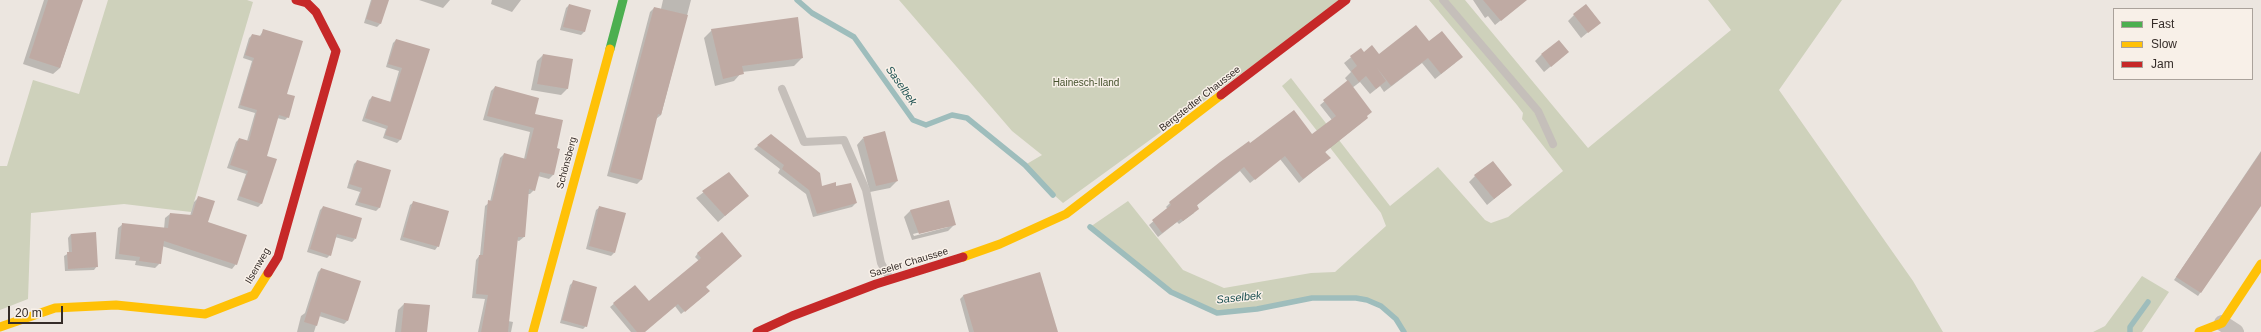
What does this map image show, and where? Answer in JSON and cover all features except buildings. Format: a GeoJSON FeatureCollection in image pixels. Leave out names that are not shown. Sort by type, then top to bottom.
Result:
{"type":"FeatureCollection","features":[{"type":"Feature","properties":{"kind":"street","name":"Ilsenweg"},"geometry":{"type":"LineString","coordinates":[[0,327],[55,308],[116,305],[205,314],[254,295],[278,257],[336,51],[316,12],[307,4],[296,0]]}},
{"type":"Feature","properties":{"kind":"street","name":"Schönsberg"},"geometry":{"type":"LineString","coordinates":[[533,332],[623,0]]}},
{"type":"Feature","properties":{"kind":"street","name":"Bergstedter Chaussee"},"geometry":{"type":"LineString","coordinates":[[1066,214],[1346,0]]}},
{"type":"Feature","properties":{"kind":"street","name":"Saseler Chaussee"},"geometry":{"type":"LineString","coordinates":[[757,332],[818,305],[890,280],[939,266],[1000,244],[1066,214]]}},
{"type":"Feature","properties":{"kind":"street"},"geometry":{"type":"LineString","coordinates":[[2199,332],[2222,323],[2261,264]]}},
{"type":"Feature","properties":{"kind":"street"},"geometry":{"type":"LineString","coordinates":[[2222,323],[2236,332]]}},
{"type":"Feature","properties":{"kind":"lane"},"geometry":{"type":"LineString","coordinates":[[1443,0],[1538,111],[1553,144]]}},
{"type":"Feature","properties":{"kind":"lane"},"geometry":{"type":"LineString","coordinates":[[782,89],[804,142],[844,140],[866,190],[881,263],[890,280]]}},
{"type":"Feature","properties":{"kind":"green space"},"geometry":{"type":"Polygon","coordinates":[[[108,0],[247,0],[253,2],[191,212],[124,204],[31,213],[28,299],[0,310],[0,166],[7,166],[33,80],[79,94],[108,0]]]}},
{"type":"Feature","properties":{"kind":"green space","name":"Hainesch-Iland"},"geometry":{"type":"Polygon","coordinates":[[[899,0],[1343,0],[1063,203],[1045,187],[1025,165],[1042,155],[1012,131],[899,0]]]}},
{"type":"Feature","properties":{"kind":"green space"},"geometry":{"type":"Polygon","coordinates":[[[1429,0],[1465,0],[1588,148],[1731,30],[1708,0],[1842,0],[1779,90],[1913,281],[1943,332],[1404,332],[1390,313],[1377,304],[1356,298],[1328,297],[1217,313],[1171,292],[1090,227],[1128,201],[1183,270],[1224,288],[1311,273],[1335,272],[1386,226],[1381,213],[1282,86],[1291,78],[1390,206],[1438,167],[1485,220],[1491,223],[1508,217],[1563,171],[1522,119],[1523,113],[1517,105],[1429,0]]]}},
{"type":"Feature","properties":{"kind":"green space"},"geometry":{"type":"Polygon","coordinates":[[[2142,276],[2169,292],[2142,332],[2093,332],[2105,326],[2142,276]]]}},
{"type":"Feature","properties":{"kind":"waterway","name":"Saselbek"},"geometry":{"type":"LineString","coordinates":[[797,0],[812,13],[854,37],[913,120],[926,125],[952,115],[967,118],[1025,165],[1053,195]]}},
{"type":"Feature","properties":{"kind":"waterway","name":"Saselbek"},"geometry":{"type":"LineString","coordinates":[[1090,227],[1171,292],[1217,313],[1257,309],[1312,298],[1356,298],[1367,300],[1381,306],[1396,319],[1404,332]]}},
{"type":"Feature","properties":{"kind":"waterway"},"geometry":{"type":"LineString","coordinates":[[2130,332],[2130,327],[2148,302]]}},
{"type":"Feature","properties":{"kind":"traffic: fast"},"geometry":{"type":"LineString","coordinates":[[610,49],[623,0]]}},
{"type":"Feature","properties":{"kind":"traffic: slow"},"geometry":{"type":"LineString","coordinates":[[533,332],[610,49]]}},
{"type":"Feature","properties":{"kind":"traffic: slow"},"geometry":{"type":"LineString","coordinates":[[963,257],[1000,244],[1066,214],[1221,95]]}},
{"type":"Feature","properties":{"kind":"traffic: slow"},"geometry":{"type":"LineString","coordinates":[[2199,332],[2222,323],[2261,264]]}},
{"type":"Feature","properties":{"kind":"traffic: slow"},"geometry":{"type":"LineString","coordinates":[[0,327],[55,308],[116,305],[205,314],[254,295],[268,273]]}},
{"type":"Feature","properties":{"kind":"traffic: jam"},"geometry":{"type":"LineString","coordinates":[[268,273],[278,257],[336,51],[316,12],[307,3],[296,0]]}},
{"type":"Feature","properties":{"kind":"traffic: jam"},"geometry":{"type":"LineString","coordinates":[[1221,95],[1346,0]]}},
{"type":"Feature","properties":{"kind":"traffic: jam"},"geometry":{"type":"LineString","coordinates":[[757,332],[792,316],[876,284],[963,257]]}}]}
